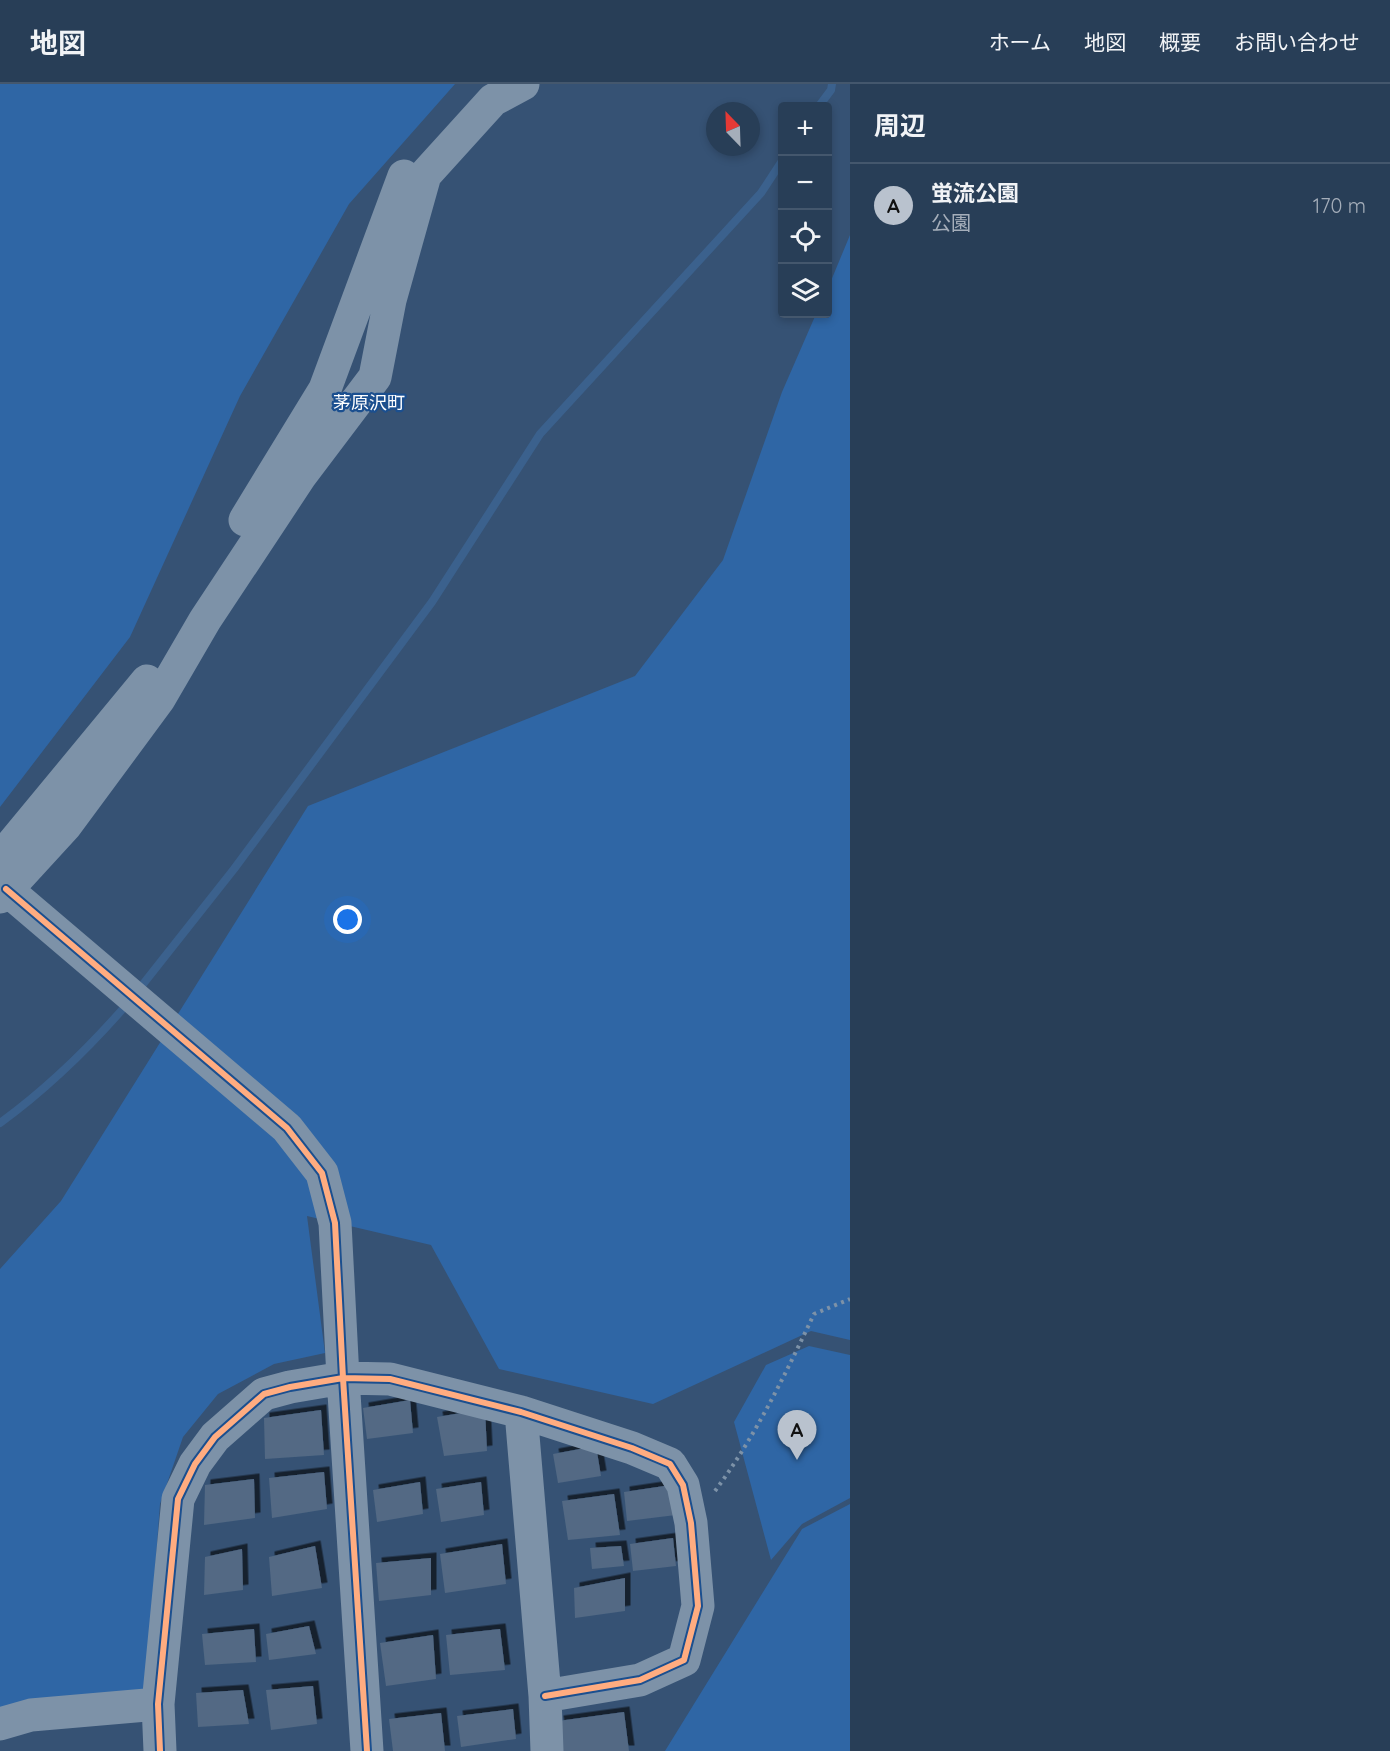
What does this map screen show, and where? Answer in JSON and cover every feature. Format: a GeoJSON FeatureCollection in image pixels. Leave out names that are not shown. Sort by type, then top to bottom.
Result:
{"type":"FeatureCollection","features":[{"type":"Feature","properties":{"kind":"street"},"geometry":{"type":"LineString","coordinates":[[2,882],[147,681],[325,388],[405,171],[479,84]]}},
{"type":"Feature","properties":{"kind":"street"},"geometry":{"type":"LineString","coordinates":[[2,882],[66,825],[159,699],[204,620],[294,485],[375,377],[390,300],[425,175],[493,100],[523,84]]}},
{"type":"Feature","properties":{"kind":"street"},"geometry":{"type":"LineString","coordinates":[[2,882],[288,1128],[322,1173],[335,1223],[367,1751]]}},
{"type":"Feature","properties":{"kind":"street"},"geometry":{"type":"LineString","coordinates":[[160,1751],[158,1704],[177,1499],[195,1464],[215,1437],[264,1394],[343,1378],[390,1379],[521,1412],[632,1448],[670,1464],[683,1485],[691,1523],[698,1606],[684,1660],[640,1680],[545,1696]]}},
{"type":"Feature","properties":{"kind":"street"},"geometry":{"type":"LineString","coordinates":[[521,1412],[545,1696],[547,1751]]}},
{"type":"Feature","properties":{"kind":"street"},"geometry":{"type":"LineString","coordinates":[[0,1724],[31,1715],[158,1704]]}},
{"type":"Feature","properties":{"kind":"path"},"geometry":{"type":"LineString","coordinates":[[691,1523],[729,1473],[779,1387],[814,1314],[850,1299]]}},
{"type":"Feature","properties":{"kind":"shaded area"},"geometry":{"type":"Polygon","coordinates":[[[0,84],[455,84],[349,204],[240,396],[130,637],[0,807],[0,84]]]}},
{"type":"Feature","properties":{"kind":"shaded area"},"geometry":{"type":"Polygon","coordinates":[[[850,235],[850,1340],[811,1331],[653,1404],[499,1369],[431,1245],[307,1216],[325,1353],[274,1364],[218,1394],[183,1437],[160,1504],[146,1693],[0,1710],[0,1269],[61,1201],[308,806],[635,676],[723,560],[782,392],[814,318],[832,318],[832,278],[850,235]]]}},
{"type":"Feature","properties":{"kind":"shaded area"},"geometry":{"type":"Polygon","coordinates":[[[809,1346],[850,1355],[850,1498],[802,1524],[771,1560],[734,1422],[766,1365],[809,1346]]]}},
{"type":"Feature","properties":{"kind":"shaded area"},"geometry":{"type":"Polygon","coordinates":[[[850,1504],[850,1751],[665,1751],[802,1529],[850,1504]]]}},
{"type":"Feature","properties":{"kind":"building"},"geometry":{"type":"Polygon","coordinates":[[[410,1400],[413,1433],[367,1439],[363,1408],[410,1400]]]}},
{"type":"Feature","properties":{"kind":"building"},"geometry":{"type":"Polygon","coordinates":[[[485,1409],[487,1451],[444,1456],[437,1417],[485,1409]]]}},
{"type":"Feature","properties":{"kind":"building"},"geometry":{"type":"Polygon","coordinates":[[[321,1410],[324,1455],[265,1459],[264,1418],[321,1410]]]}},
{"type":"Feature","properties":{"kind":"building"},"geometry":{"type":"Polygon","coordinates":[[[596,1446],[601,1476],[558,1483],[553,1454],[596,1446]]]}},
{"type":"Feature","properties":{"kind":"building"},"geometry":{"type":"Polygon","coordinates":[[[324,1472],[327,1509],[272,1518],[269,1478],[324,1472]]]}},
{"type":"Feature","properties":{"kind":"building"},"geometry":{"type":"Polygon","coordinates":[[[254,1479],[255,1518],[204,1525],[205,1485],[254,1479]]]}},
{"type":"Feature","properties":{"kind":"building"},"geometry":{"type":"Polygon","coordinates":[[[420,1482],[423,1514],[377,1522],[373,1490],[420,1482]]]}},
{"type":"Feature","properties":{"kind":"building"},"geometry":{"type":"Polygon","coordinates":[[[481,1482],[484,1515],[441,1522],[436,1489],[481,1482]]]}},
{"type":"Feature","properties":{"kind":"building"},"geometry":{"type":"Polygon","coordinates":[[[671,1485],[676,1515],[627,1521],[624,1492],[671,1485]]]}},
{"type":"Feature","properties":{"kind":"building"},"geometry":{"type":"Polygon","coordinates":[[[614,1494],[620,1535],[568,1540],[562,1501],[614,1494]]]}},
{"type":"Feature","properties":{"kind":"building"},"geometry":{"type":"Polygon","coordinates":[[[673,1538],[676,1566],[633,1571],[630,1544],[673,1538]]]}},
{"type":"Feature","properties":{"kind":"building"},"geometry":{"type":"Polygon","coordinates":[[[502,1544],[506,1584],[445,1593],[440,1554],[502,1544]]]}},
{"type":"Feature","properties":{"kind":"building"},"geometry":{"type":"Polygon","coordinates":[[[315,1546],[322,1588],[272,1596],[269,1557],[315,1546]]]}},
{"type":"Feature","properties":{"kind":"building"},"geometry":{"type":"Polygon","coordinates":[[[621,1546],[624,1566],[592,1569],[590,1548],[621,1546]]]}},
{"type":"Feature","properties":{"kind":"building"},"geometry":{"type":"Polygon","coordinates":[[[242,1549],[243,1590],[204,1595],[205,1557],[242,1549]]]}},
{"type":"Feature","properties":{"kind":"building"},"geometry":{"type":"Polygon","coordinates":[[[431,1558],[431,1595],[379,1601],[376,1563],[431,1558]]]}},
{"type":"Feature","properties":{"kind":"building"},"geometry":{"type":"Polygon","coordinates":[[[625,1578],[625,1611],[575,1618],[574,1588],[625,1578]]]}},
{"type":"Feature","properties":{"kind":"building"},"geometry":{"type":"Polygon","coordinates":[[[309,1626],[316,1654],[269,1660],[266,1634],[309,1626]]]}},
{"type":"Feature","properties":{"kind":"building"},"geometry":{"type":"Polygon","coordinates":[[[254,1629],[256,1662],[205,1665],[202,1634],[254,1629]]]}},
{"type":"Feature","properties":{"kind":"building"},"geometry":{"type":"Polygon","coordinates":[[[500,1629],[505,1670],[450,1675],[446,1635],[500,1629]]]}},
{"type":"Feature","properties":{"kind":"building"},"geometry":{"type":"Polygon","coordinates":[[[433,1635],[436,1679],[386,1686],[380,1643],[433,1635]]]}},
{"type":"Feature","properties":{"kind":"building"},"geometry":{"type":"Polygon","coordinates":[[[313,1686],[317,1724],[271,1730],[266,1690],[313,1686]]]}},
{"type":"Feature","properties":{"kind":"building"},"geometry":{"type":"Polygon","coordinates":[[[243,1690],[249,1724],[198,1727],[196,1693],[243,1690]]]}},
{"type":"Feature","properties":{"kind":"building"},"geometry":{"type":"Polygon","coordinates":[[[513,1709],[516,1739],[461,1747],[457,1716],[513,1709]]]}},
{"type":"Feature","properties":{"kind":"building"},"geometry":{"type":"Polygon","coordinates":[[[624,1712],[629,1751],[563,1751],[558,1721],[624,1712]]]}},
{"type":"Feature","properties":{"kind":"building"},"geometry":{"type":"Polygon","coordinates":[[[441,1713],[445,1751],[393,1751],[389,1719],[441,1713]]]}},
{"type":"Feature","properties":{"kind":"waterway"},"geometry":{"type":"LineString","coordinates":[[822,102],[831,90],[832,84]]}},
{"type":"Feature","properties":{"kind":"waterway"},"geometry":{"type":"LineString","coordinates":[[136,993],[234,869],[432,602],[540,434],[761,193],[778,167]]}},
{"type":"Feature","properties":{"kind":"waterway"},"geometry":{"type":"LineString","coordinates":[[0,1123],[67,1067],[128,1003]]}},
{"type":"Feature","properties":{"kind":"cycle path"},"geometry":{"type":"LineString","coordinates":[[6,889],[287,1128],[322,1173],[335,1223],[367,1751]]}},
{"type":"Feature","properties":{"kind":"cycle path"},"geometry":{"type":"LineString","coordinates":[[160,1751],[158,1704],[178,1499],[195,1464],[215,1437],[264,1394],[343,1378],[390,1379],[521,1412],[632,1448],[670,1464],[683,1485],[691,1523],[698,1606],[684,1660],[640,1680],[545,1696]]}},
{"type":"Feature","properties":{"kind":"place","name":"蛍流公園"},"geometry":{"type":"Point","coordinates":[797,1460]}},
{"type":"Feature","properties":{"kind":"district","name":"茅原沢町"},"geometry":{"type":"Point","coordinates":[369,402]}}]}
